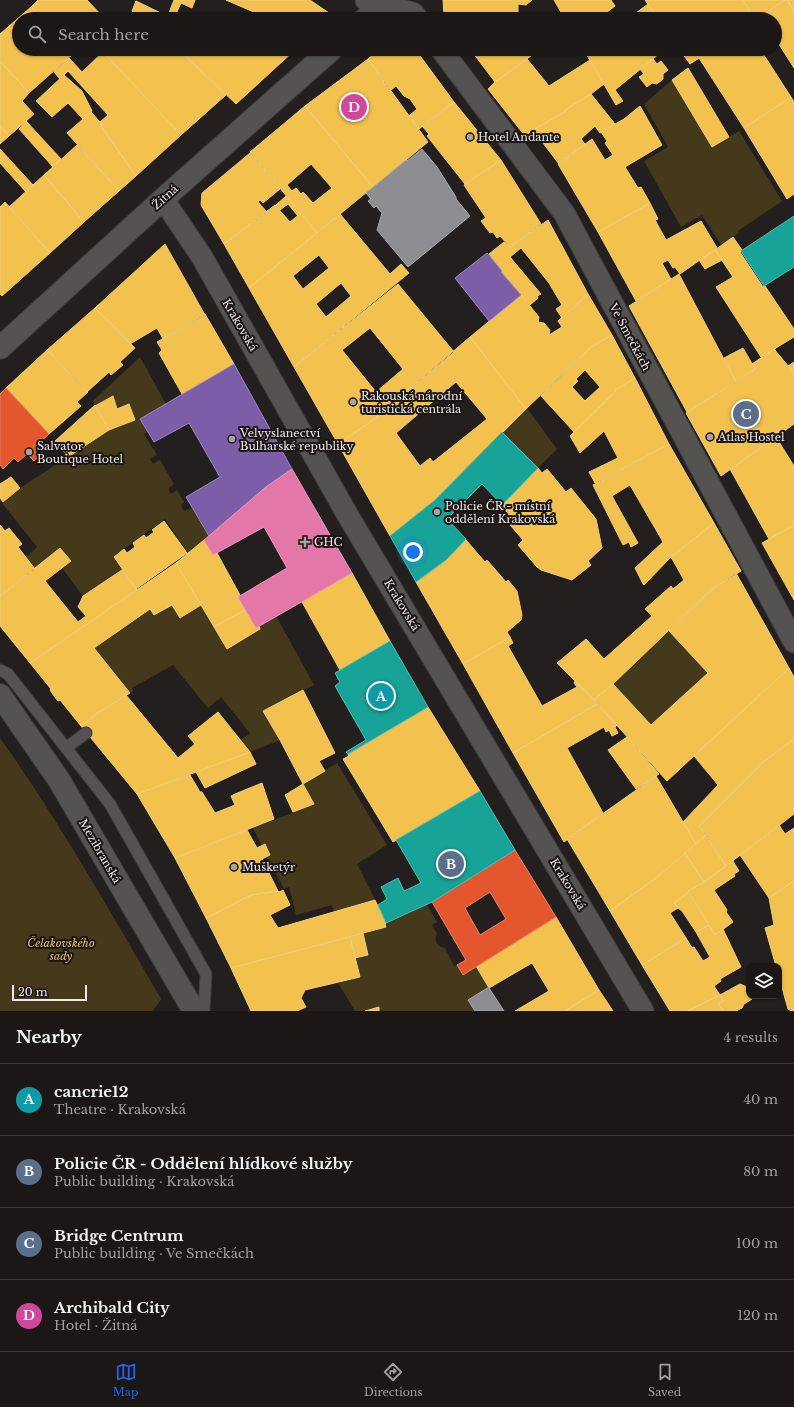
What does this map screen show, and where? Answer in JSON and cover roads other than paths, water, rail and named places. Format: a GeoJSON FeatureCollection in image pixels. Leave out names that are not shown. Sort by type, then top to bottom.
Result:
{"type":"FeatureCollection","features":[{"type":"Feature","properties":{"kind":"main road","name":"Žitná"},"geometry":{"type":"LineString","coordinates":[[0,348],[163,199],[324,56]]}},
{"type":"Feature","properties":{"kind":"main road","name":"Mezibranská"},"geometry":{"type":"LineString","coordinates":[[0,695],[59,780],[194,1011]]}},
{"type":"Feature","properties":{"kind":"street"},"geometry":{"type":"LineString","coordinates":[[375,6],[408,12]]}},
{"type":"Feature","properties":{"kind":"street","name":"Ve Smečkách"},"geometry":{"type":"LineString","coordinates":[[446,56],[564,213],[794,642]]}},
{"type":"Feature","properties":{"kind":"street","name":"Krakovská"},"geometry":{"type":"LineString","coordinates":[[163,199],[202,257],[347,514],[643,1011]]}},
{"type":"Feature","properties":{"kind":"lane"},"geometry":{"type":"LineString","coordinates":[[0,670],[8,674],[110,804],[206,974],[204,1011]]}},
{"type":"Feature","properties":{"kind":"lane"},"geometry":{"type":"LineString","coordinates":[[66,748],[86,733]]}},
{"type":"Feature","properties":{"kind":"place","name":"Archibald City"},"geometry":{"type":"Point","coordinates":[354,107]}},
{"type":"Feature","properties":{"kind":"place","name":"Hotel Andante"},"geometry":{"type":"Point","coordinates":[470,137]}},
{"type":"Feature","properties":{"kind":"place","name":"Rakouská národní turistická centrála"},"geometry":{"type":"Point","coordinates":[353,402]}},
{"type":"Feature","properties":{"kind":"place","name":"Bridge Centrum"},"geometry":{"type":"Point","coordinates":[746,414]}},
{"type":"Feature","properties":{"kind":"place","name":"Atlas Hostel"},"geometry":{"type":"Point","coordinates":[710,437]}},
{"type":"Feature","properties":{"kind":"place","name":"Velvyslanectví Bulharské republiky"},"geometry":{"type":"Point","coordinates":[232,439]}},
{"type":"Feature","properties":{"kind":"place","name":"Salvator Boutique Hotel"},"geometry":{"type":"Point","coordinates":[29,452]}},
{"type":"Feature","properties":{"kind":"place","name":"Policie ČR - místní oddělení Krakovská"},"geometry":{"type":"Point","coordinates":[437,512]}},
{"type":"Feature","properties":{"kind":"place","name":"GHC"},"geometry":{"type":"Point","coordinates":[305,542]}},
{"type":"Feature","properties":{"kind":"place","name":"cancrie12"},"geometry":{"type":"Point","coordinates":[381,696]}},
{"type":"Feature","properties":{"kind":"place","name":"Policie ČR - Oddělení hlídkové služby"},"geometry":{"type":"Point","coordinates":[451,864]}},
{"type":"Feature","properties":{"kind":"place","name":"Mušketýr"},"geometry":{"type":"Point","coordinates":[234,867]}},
{"type":"Feature","properties":{"kind":"park label","name":"Čelakovského sady"},"geometry":{"type":"Point","coordinates":[61,949]}}]}
